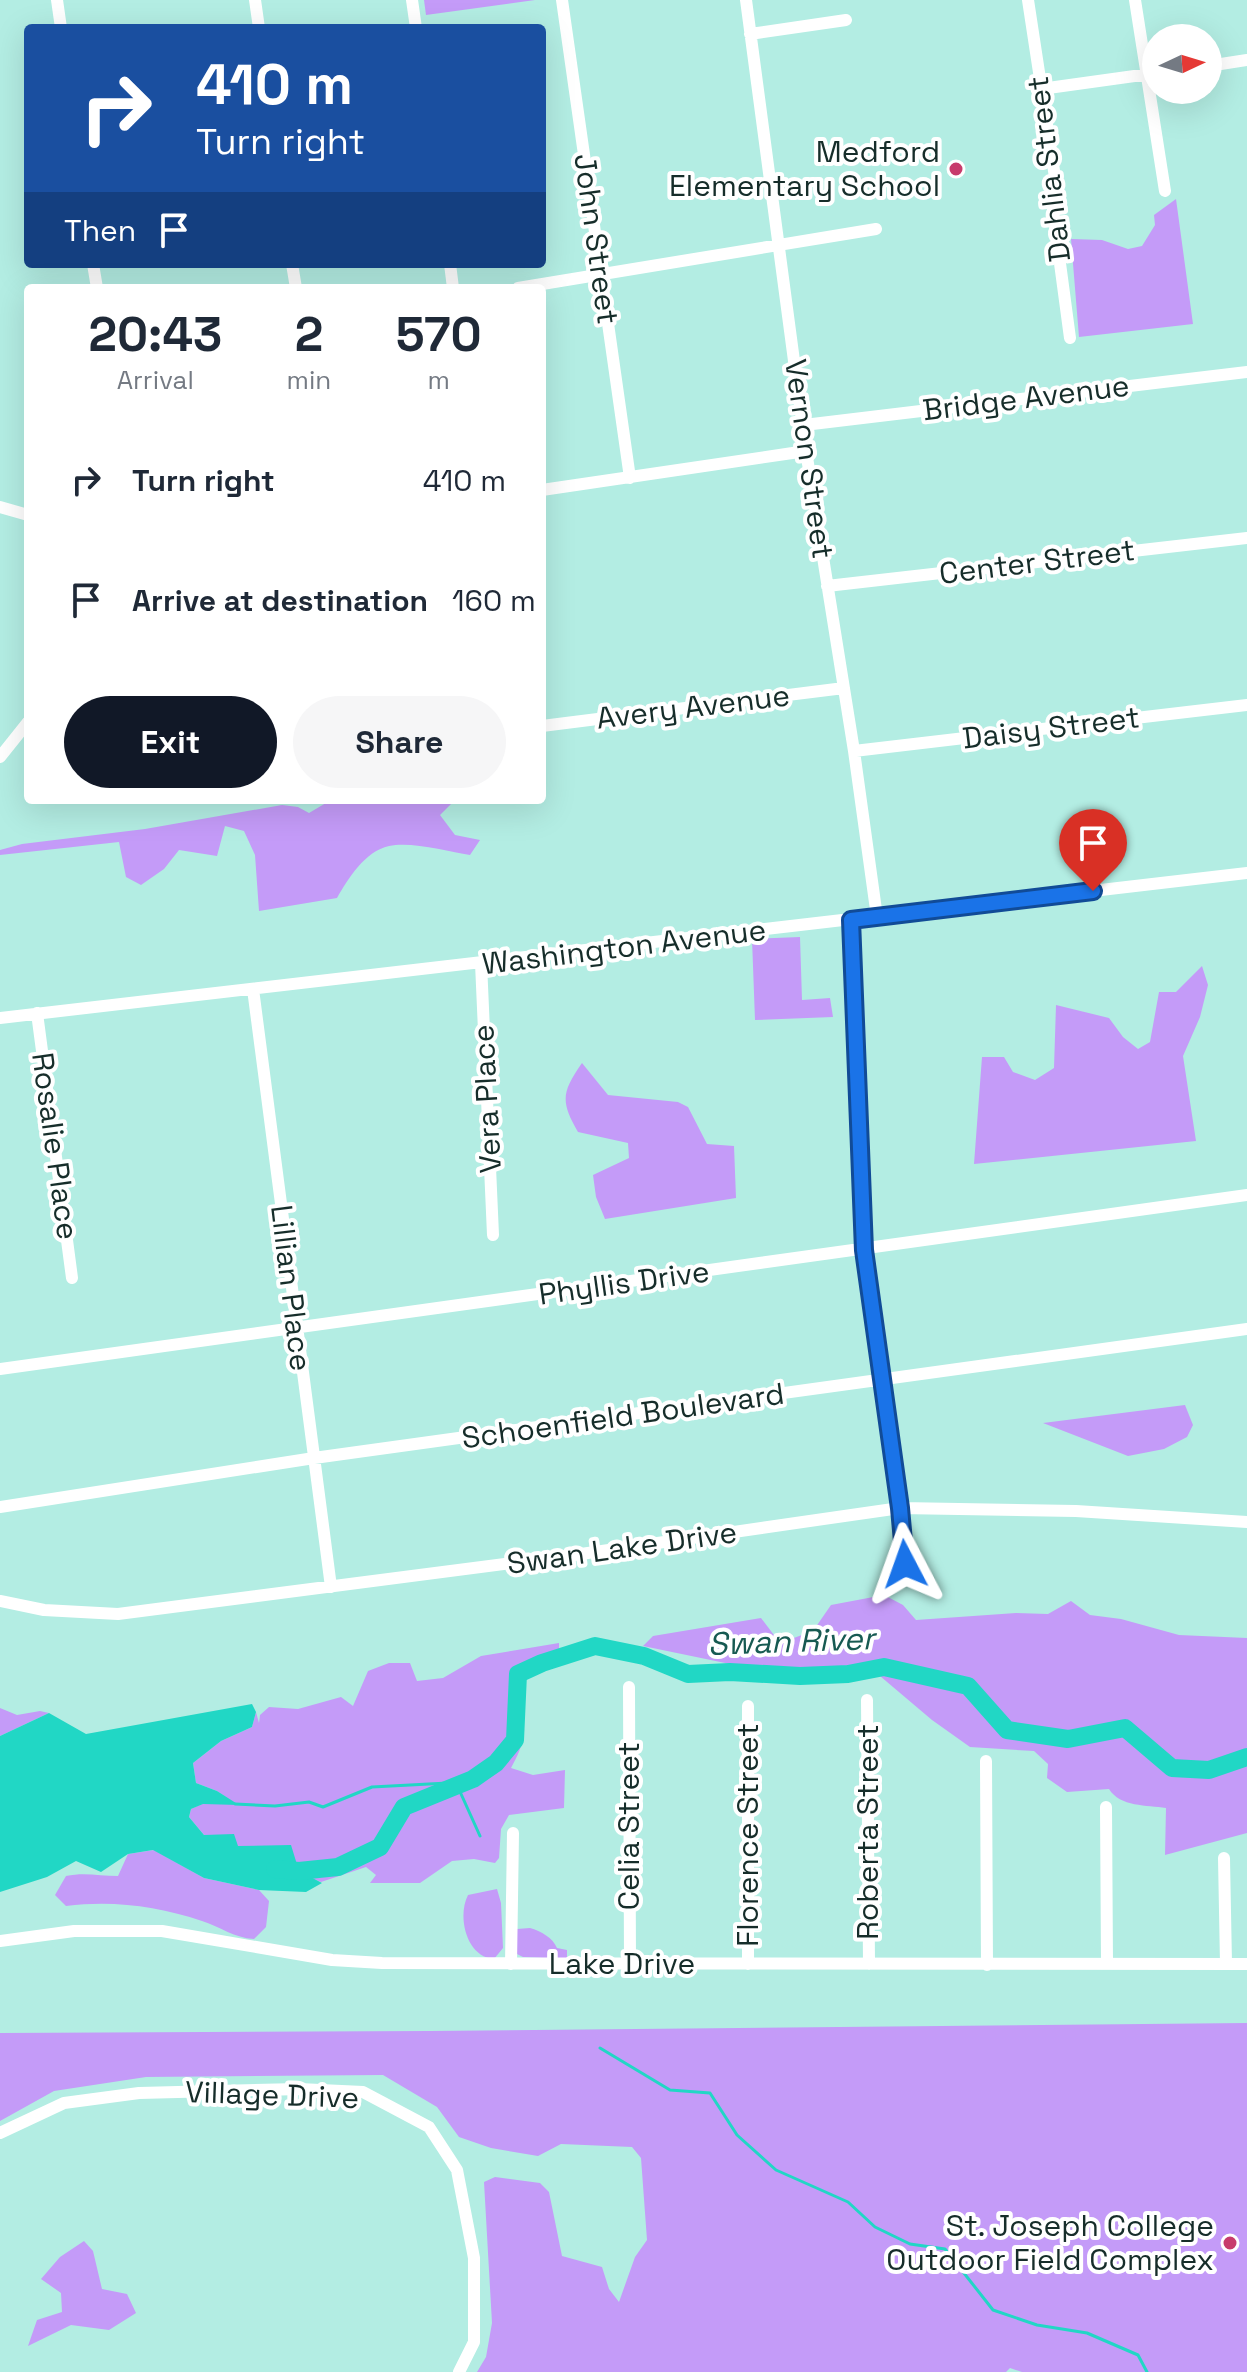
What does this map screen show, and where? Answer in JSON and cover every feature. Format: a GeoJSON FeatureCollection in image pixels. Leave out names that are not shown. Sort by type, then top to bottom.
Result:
{"type":"FeatureCollection","features":[{"type":"Feature","properties":{"kind":"street"},"geometry":{"type":"LineString","coordinates":[[57,0],[60,24]]}},
{"type":"Feature","properties":{"kind":"street"},"geometry":{"type":"LineString","coordinates":[[255,0],[258,24]]}},
{"type":"Feature","properties":{"kind":"street"},"geometry":{"type":"LineString","coordinates":[[412,0],[415,24]]}},
{"type":"Feature","properties":{"kind":"street","name":"John Street"},"geometry":{"type":"LineString","coordinates":[[562,0],[630,478]]}},
{"type":"Feature","properties":{"kind":"street","name":"Vernon Street"},"geometry":{"type":"LineString","coordinates":[[746,0],[806,451],[877,917]]}},
{"type":"Feature","properties":{"kind":"street","name":"Dahlia Street"},"geometry":{"type":"LineString","coordinates":[[1028,0],[1058,197],[1053,211],[1070,338]]}},
{"type":"Feature","properties":{"kind":"street"},"geometry":{"type":"LineString","coordinates":[[1135,0],[1142,30]]}},
{"type":"Feature","properties":{"kind":"street"},"geometry":{"type":"LineString","coordinates":[[750,34],[846,20]]}},
{"type":"Feature","properties":{"kind":"street"},"geometry":{"type":"LineString","coordinates":[[1222,64],[1247,60]]}},
{"type":"Feature","properties":{"kind":"street"},"geometry":{"type":"LineString","coordinates":[[1041,89],[1142,75]]}},
{"type":"Feature","properties":{"kind":"street"},"geometry":{"type":"LineString","coordinates":[[1155,104],[1165,191]]}},
{"type":"Feature","properties":{"kind":"street"},"geometry":{"type":"LineString","coordinates":[[545,284],[876,229]]}},
{"type":"Feature","properties":{"kind":"street","name":"Bridge Avenue"},"geometry":{"type":"LineString","coordinates":[[804,425],[1247,372]]}},
{"type":"Feature","properties":{"kind":"street"},"geometry":{"type":"LineString","coordinates":[[546,489],[806,451]]}},
{"type":"Feature","properties":{"kind":"street"},"geometry":{"type":"LineString","coordinates":[[0,507],[24,514]]}},
{"type":"Feature","properties":{"kind":"street","name":"Center Street"},"geometry":{"type":"LineString","coordinates":[[827,586],[1247,538]]}},
{"type":"Feature","properties":{"kind":"street","name":"Avery Avenue"},"geometry":{"type":"LineString","coordinates":[[546,725],[844,688]]}},
{"type":"Feature","properties":{"kind":"street","name":"Daisy Street"},"geometry":{"type":"LineString","coordinates":[[854,751],[1247,705]]}},
{"type":"Feature","properties":{"kind":"street"},"geometry":{"type":"LineString","coordinates":[[0,757],[24,727]]}},
{"type":"Feature","properties":{"kind":"street","name":"Washington Avenue"},"geometry":{"type":"LineString","coordinates":[[0,1018],[1247,873]]}},
{"type":"Feature","properties":{"kind":"street"},"geometry":{"type":"LineString","coordinates":[[851,920],[864,1250],[905,1564]]}},
{"type":"Feature","properties":{"kind":"street","name":"Vera Place"},"geometry":{"type":"LineString","coordinates":[[481,963],[493,1235]]}},
{"type":"Feature","properties":{"kind":"street","name":"Lillian Place"},"geometry":{"type":"LineString","coordinates":[[253,989],[331,1587]]}},
{"type":"Feature","properties":{"kind":"street","name":"Rosalie Place"},"geometry":{"type":"LineString","coordinates":[[37,1013],[72,1278]]}},
{"type":"Feature","properties":{"kind":"street","name":"Phyllis Drive"},"geometry":{"type":"LineString","coordinates":[[0,1369],[1247,1195]]}},
{"type":"Feature","properties":{"kind":"street","name":"Schoenfield Boulevard"},"geometry":{"type":"LineString","coordinates":[[0,1507],[314,1458],[1247,1329]]}},
{"type":"Feature","properties":{"kind":"street","name":"Swan Lake Drive"},"geometry":{"type":"LineString","coordinates":[[0,1601],[44,1610],[118,1614],[900,1508],[1076,1511],[1247,1522]]}},
{"type":"Feature","properties":{"kind":"street","name":"Celia Street"},"geometry":{"type":"LineString","coordinates":[[629,1687],[630,1964]]}},
{"type":"Feature","properties":{"kind":"street","name":"Roberta Street"},"geometry":{"type":"LineString","coordinates":[[867,1700],[869,1964]]}},
{"type":"Feature","properties":{"kind":"street","name":"Florence Street"},"geometry":{"type":"LineString","coordinates":[[748,1706],[748,1964]]}},
{"type":"Feature","properties":{"kind":"street"},"geometry":{"type":"LineString","coordinates":[[986,1761],[987,1965]]}},
{"type":"Feature","properties":{"kind":"street"},"geometry":{"type":"LineString","coordinates":[[1106,1807],[1107,1963]]}},
{"type":"Feature","properties":{"kind":"street"},"geometry":{"type":"LineString","coordinates":[[511,1964],[513,1833]]}},
{"type":"Feature","properties":{"kind":"street"},"geometry":{"type":"LineString","coordinates":[[1224,1858],[1226,1964]]}},
{"type":"Feature","properties":{"kind":"street","name":"Lake Drive"},"geometry":{"type":"LineString","coordinates":[[0,1941],[74,1931],[162,1931],[332,1960],[382,1963],[1247,1964]]}},
{"type":"Feature","properties":{"kind":"street","name":"Village Drive"},"geometry":{"type":"LineString","coordinates":[[0,2133],[64,2103],[139,2093],[297,2089],[363,2092],[429,2127],[457,2170],[474,2258],[474,2342],[459,2372]]}},
{"type":"Feature","properties":{"kind":"shaded area"},"geometry":{"type":"Polygon","coordinates":[[[424,0],[535,0],[426,15],[424,0]]]}},
{"type":"Feature","properties":{"kind":"shaded area"},"geometry":{"type":"Polygon","coordinates":[[[1176,199],[1193,324],[1079,337],[1071,239],[1102,240],[1128,249],[1142,246],[1155,225],[1154,215],[1176,199]]]}},
{"type":"Feature","properties":{"kind":"shaded area"},"geometry":{"type":"Polygon","coordinates":[[[324,804],[451,804],[440,815],[455,835],[480,840],[470,855],[418,846],[389,846],[365,860],[337,898],[259,911],[255,855],[244,831],[225,826],[217,856],[179,850],[164,869],[141,885],[126,877],[119,842],[0,855],[0,850],[22,844],[145,829],[282,805],[298,807],[309,813],[324,804]]]}},
{"type":"Feature","properties":{"kind":"shaded area"},"geometry":{"type":"Polygon","coordinates":[[[800,937],[802,1000],[830,998],[833,1017],[755,1020],[752,939],[800,937]]]}},
{"type":"Feature","properties":{"kind":"shaded area"},"geometry":{"type":"Polygon","coordinates":[[[1202,966],[1208,985],[1200,1017],[1183,1056],[1196,1141],[974,1164],[982,1057],[1004,1057],[1013,1072],[1035,1080],[1054,1068],[1056,1005],[1109,1018],[1123,1037],[1138,1049],[1150,1042],[1159,992],[1176,992],[1202,966]]]}},
{"type":"Feature","properties":{"kind":"shaded area"},"geometry":{"type":"Polygon","coordinates":[[[582,1063],[608,1095],[678,1102],[688,1107],[707,1144],[734,1146],[736,1198],[605,1219],[596,1197],[593,1175],[629,1158],[628,1143],[578,1132],[568,1112],[566,1097],[570,1082],[582,1063]]]}},
{"type":"Feature","properties":{"kind":"shaded area"},"geometry":{"type":"Polygon","coordinates":[[[1185,1405],[1193,1425],[1187,1437],[1164,1449],[1128,1456],[1043,1423],[1185,1405]]]}},
{"type":"Feature","properties":{"kind":"shaded area"},"geometry":{"type":"Polygon","coordinates":[[[884,1595],[903,1605],[916,1620],[1016,1613],[1048,1614],[1071,1601],[1090,1615],[1121,1619],[1179,1635],[1247,1638],[1247,1833],[1165,1855],[1166,1808],[1127,1802],[1109,1789],[1067,1792],[1047,1778],[1048,1764],[1034,1751],[970,1747],[880,1676],[730,1664],[643,1646],[653,1636],[761,1618],[780,1643],[813,1631],[831,1605],[884,1595]]]}},
{"type":"Feature","properties":{"kind":"shaded area"},"geometry":{"type":"Polygon","coordinates":[[[559,1643],[559,1658],[532,1667],[522,1681],[523,1737],[511,1768],[533,1775],[565,1770],[564,1808],[509,1815],[501,1829],[499,1858],[495,1863],[474,1859],[452,1861],[420,1883],[370,1883],[376,1875],[366,1867],[321,1882],[204,1835],[189,1817],[191,1809],[202,1804],[236,1804],[217,1791],[196,1783],[193,1763],[221,1741],[252,1727],[256,1712],[259,1723],[260,1715],[269,1707],[298,1709],[341,1697],[353,1706],[368,1671],[389,1663],[410,1663],[417,1681],[443,1678],[481,1656],[559,1643]]]}},
{"type":"Feature","properties":{"kind":"shaded area"},"geometry":{"type":"Polygon","coordinates":[[[252,1704],[256,1712],[252,1727],[221,1741],[193,1763],[196,1783],[217,1791],[239,1805],[203,1804],[191,1809],[189,1817],[204,1835],[234,1834],[238,1846],[291,1845],[299,1871],[322,1883],[306,1892],[259,1890],[204,1878],[153,1850],[128,1854],[101,1872],[76,1861],[47,1877],[0,1892],[0,1736],[49,1713],[86,1734],[252,1704]]]}},
{"type":"Feature","properties":{"kind":"shaded area"},"geometry":{"type":"Polygon","coordinates":[[[0,1708],[17,1715],[40,1711],[49,1713],[0,1736],[0,1708]]]}},
{"type":"Feature","properties":{"kind":"shaded area"},"geometry":{"type":"Polygon","coordinates":[[[154,1850],[204,1878],[259,1890],[269,1901],[266,1927],[254,1939],[247,1938],[169,1911],[118,1904],[66,1906],[55,1895],[66,1876],[118,1876],[128,1854],[154,1850]]]}},
{"type":"Feature","properties":{"kind":"shaded area"},"geometry":{"type":"Polygon","coordinates":[[[497,1889],[501,1903],[503,1948],[494,1959],[484,1957],[471,1943],[466,1934],[463,1914],[468,1895],[497,1889]]]}},
{"type":"Feature","properties":{"kind":"shaded area"},"geometry":{"type":"Polygon","coordinates":[[[530,1928],[546,1935],[557,1948],[567,1950],[567,1959],[517,1954],[517,1929],[530,1928]]]}},
{"type":"Feature","properties":{"kind":"shaded area"},"geometry":{"type":"Polygon","coordinates":[[[1247,2023],[1247,2372],[1022,2372],[1010,2368],[1006,2372],[477,2372],[486,2357],[492,2323],[484,2182],[495,2177],[540,2183],[549,2192],[562,2256],[602,2267],[609,2289],[619,2302],[635,2257],[647,2240],[641,2158],[632,2147],[561,2144],[538,2156],[491,2148],[459,2137],[437,2107],[383,2075],[146,2077],[54,2091],[0,2121],[0,2033],[1247,2023]]]}},
{"type":"Feature","properties":{"kind":"shaded area"},"geometry":{"type":"Polygon","coordinates":[[[84,2241],[93,2251],[102,2289],[127,2294],[136,2313],[109,2330],[71,2325],[28,2346],[37,2320],[62,2312],[61,2293],[41,2279],[60,2257],[84,2241]]]}},
{"type":"Feature","properties":{"kind":"waterway","name":"Swan River"},"geometry":{"type":"LineString","coordinates":[[275,1869],[299,1871],[338,1867],[380,1847],[404,1807],[473,1779],[496,1763],[515,1740],[518,1674],[595,1646],[644,1656],[688,1674],[730,1672],[800,1676],[848,1674],[884,1667],[968,1686],[1007,1730],[1068,1739],[1125,1728],[1172,1768],[1209,1770],[1247,1757]]}},
{"type":"Feature","properties":{"kind":"waterway"},"geometry":{"type":"LineString","coordinates":[[235,1804],[275,1806],[309,1802],[323,1807],[372,1787],[448,1783],[457,1785],[480,1836]]}},
{"type":"Feature","properties":{"kind":"waterway"},"geometry":{"type":"LineString","coordinates":[[600,2048],[670,2090],[710,2093],[737,2135],[776,2170],[848,2202],[875,2227],[910,2244],[945,2249],[993,2310],[1037,2325],[1087,2333],[1138,2355],[1147,2372]]}},
{"type":"Feature","properties":{"kind":"place","name":"Medford Elementary School"},"geometry":{"type":"Point","coordinates":[956,169]}},
{"type":"Feature","properties":{"kind":"place","name":"St. Joseph College Outdoor Field Complex"},"geometry":{"type":"Point","coordinates":[1230,2243]}},
{"type":"Feature","properties":{"kind":"route"},"geometry":{"type":"LineString","coordinates":[[905,1564],[864,1250],[851,920],[1093,891]]}}]}
